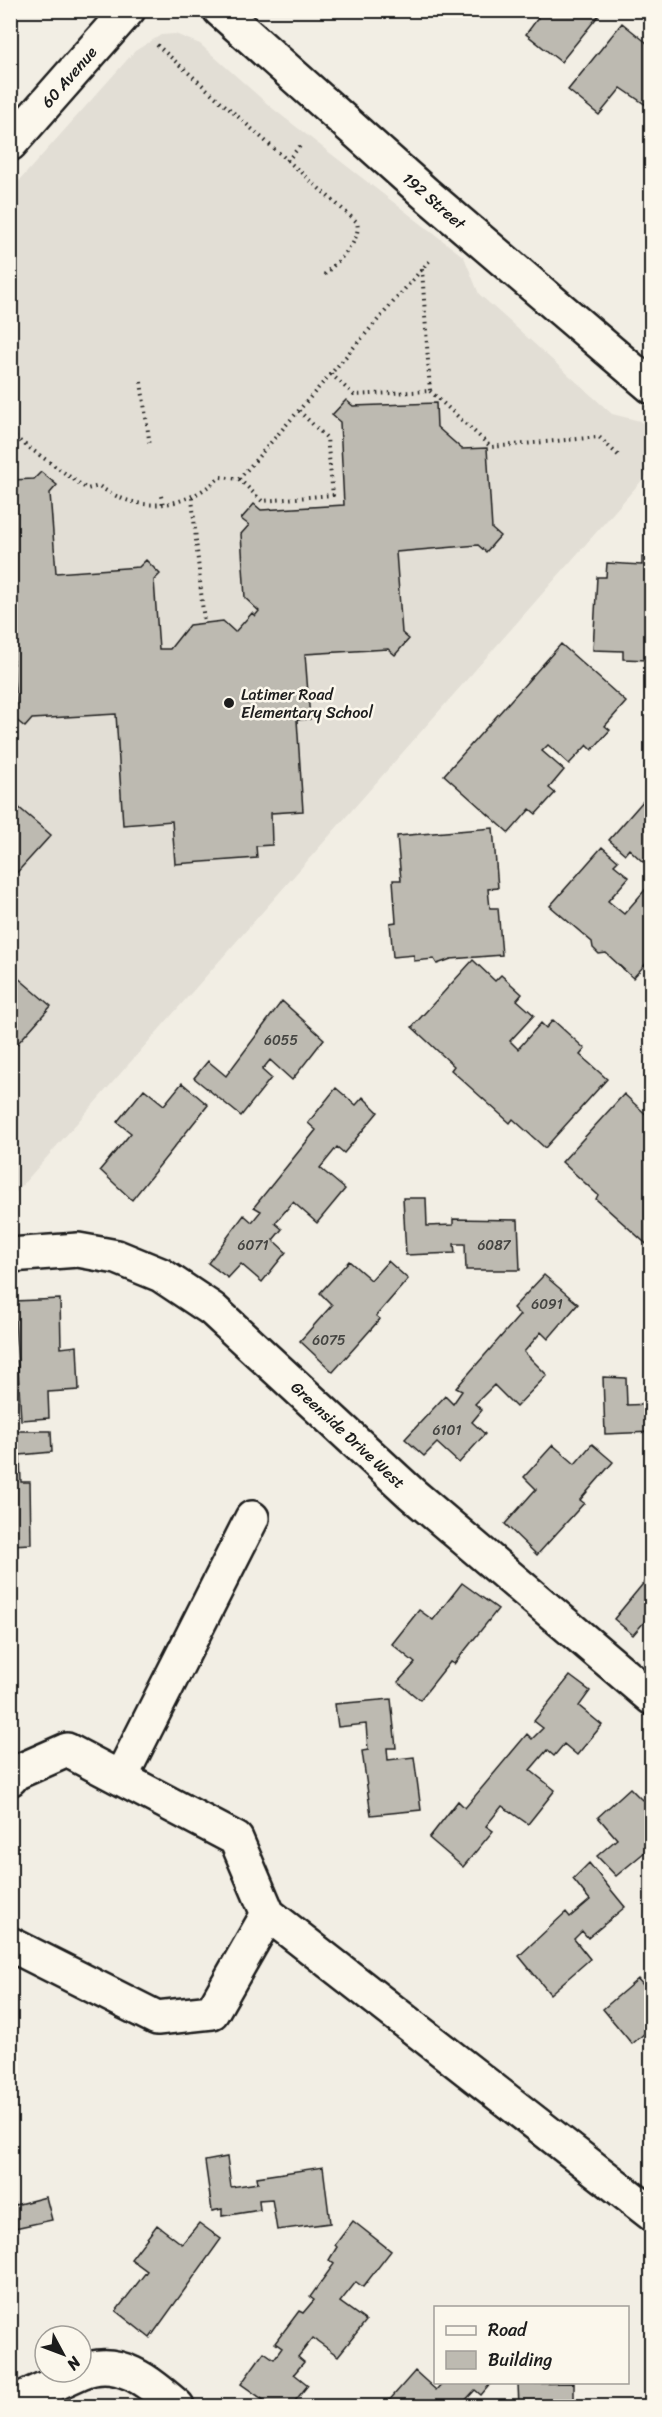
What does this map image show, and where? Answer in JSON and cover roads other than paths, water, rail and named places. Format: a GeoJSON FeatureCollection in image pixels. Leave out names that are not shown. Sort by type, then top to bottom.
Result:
{"type":"FeatureCollection","features":[{"type":"Feature","properties":{"kind":"street","name":"60 Avenue"},"geometry":{"type":"LineString","coordinates":[[10,144],[128,10]]}},
{"type":"Feature","properties":{"kind":"street","name":"192 Street"},"geometry":{"type":"LineString","coordinates":[[220,10],[426,194],[651,387]]}},
{"type":"Feature","properties":{"kind":"street","name":"Greenside Drive West"},"geometry":{"type":"LineString","coordinates":[[10,1255],[78,1250],[117,1257],[161,1275],[212,1309],[412,1494],[651,1698]]}},
{"type":"Feature","properties":{"kind":"street"},"geometry":{"type":"LineString","coordinates":[[121,1777],[252,1518]]}},
{"type":"Feature","properties":{"kind":"street"},"geometry":{"type":"LineString","coordinates":[[10,1779],[15,1773],[67,1750],[236,1839],[268,1914],[651,2214]]}},
{"type":"Feature","properties":{"kind":"street"},"geometry":{"type":"LineString","coordinates":[[10,1944],[158,2018],[213,2012],[268,1914]]}},
{"type":"Feature","properties":{"kind":"street"},"geometry":{"type":"LineString","coordinates":[[93,2367],[97,2365],[133,2372],[177,2406]]}},
{"type":"Feature","properties":{"kind":"street"},"geometry":{"type":"LineString","coordinates":[[10,2404],[54,2384]]}},
{"type":"Feature","properties":{"kind":"place","name":"Latimer Road Elementary School"},"geometry":{"type":"Point","coordinates":[229,703]}}]}
